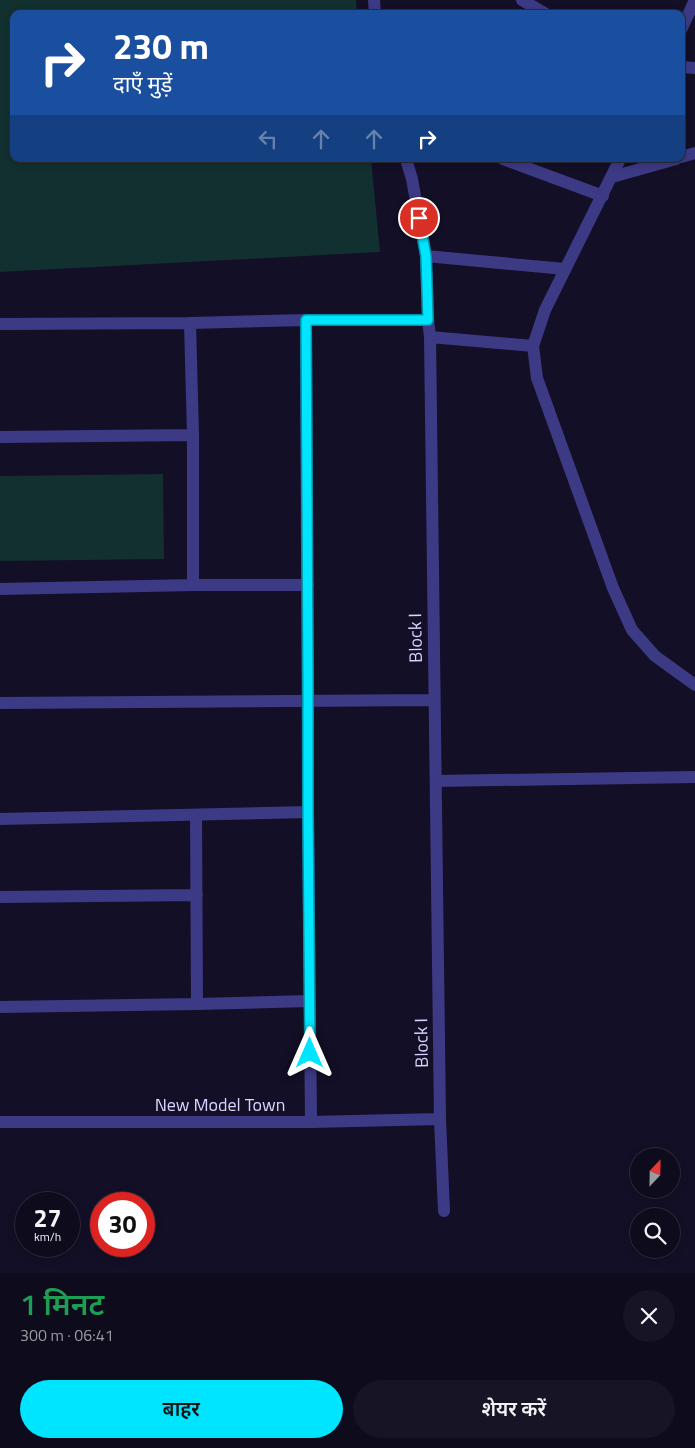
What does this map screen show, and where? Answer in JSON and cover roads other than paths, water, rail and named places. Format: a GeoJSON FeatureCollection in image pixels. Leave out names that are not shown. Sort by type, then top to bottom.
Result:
{"type":"FeatureCollection","features":[{"type":"Feature","properties":{"kind":"street"},"geometry":{"type":"LineString","coordinates":[[522,0],[539,10]]}},
{"type":"Feature","properties":{"kind":"street"},"geometry":{"type":"LineString","coordinates":[[685,21],[695,0]]}},
{"type":"Feature","properties":{"kind":"street","name":"Block I"},"geometry":{"type":"LineString","coordinates":[[407,162],[412,179],[426,256],[430,336],[433,700],[436,781],[440,1119],[444,1211]]}},
{"type":"Feature","properties":{"kind":"street"},"geometry":{"type":"LineString","coordinates":[[512,162],[603,196]]}},
{"type":"Feature","properties":{"kind":"street"},"geometry":{"type":"LineString","coordinates":[[619,162],[545,310],[533,346],[537,378],[613,588],[632,630],[655,656],[695,685]]}},
{"type":"Feature","properties":{"kind":"street"},"geometry":{"type":"LineString","coordinates":[[612,177],[665,162]]}},
{"type":"Feature","properties":{"kind":"street"},"geometry":{"type":"LineString","coordinates":[[426,256],[566,269]]}},
{"type":"Feature","properties":{"kind":"street"},"geometry":{"type":"LineString","coordinates":[[306,320],[311,1122]]}},
{"type":"Feature","properties":{"kind":"street"},"geometry":{"type":"LineString","coordinates":[[0,324],[428,320]]}},
{"type":"Feature","properties":{"kind":"street"},"geometry":{"type":"LineString","coordinates":[[190,323],[193,584]]}},
{"type":"Feature","properties":{"kind":"street"},"geometry":{"type":"LineString","coordinates":[[430,336],[533,346]]}},
{"type":"Feature","properties":{"kind":"street"},"geometry":{"type":"LineString","coordinates":[[0,437],[192,435]]}},
{"type":"Feature","properties":{"kind":"street"},"geometry":{"type":"LineString","coordinates":[[0,588],[193,584],[308,585]]}},
{"type":"Feature","properties":{"kind":"street"},"geometry":{"type":"LineString","coordinates":[[0,703],[433,700]]}},
{"type":"Feature","properties":{"kind":"street"},"geometry":{"type":"LineString","coordinates":[[436,781],[695,777]]}},
{"type":"Feature","properties":{"kind":"street"},"geometry":{"type":"LineString","coordinates":[[0,819],[308,812]]}},
{"type":"Feature","properties":{"kind":"street"},"geometry":{"type":"LineString","coordinates":[[196,815],[197,1004]]}},
{"type":"Feature","properties":{"kind":"street"},"geometry":{"type":"LineString","coordinates":[[0,897],[197,894]]}},
{"type":"Feature","properties":{"kind":"street"},"geometry":{"type":"LineString","coordinates":[[0,1007],[310,1001]]}},
{"type":"Feature","properties":{"kind":"street","name":"New Model Town"},"geometry":{"type":"LineString","coordinates":[[0,1122],[311,1122],[440,1119]]}}]}
